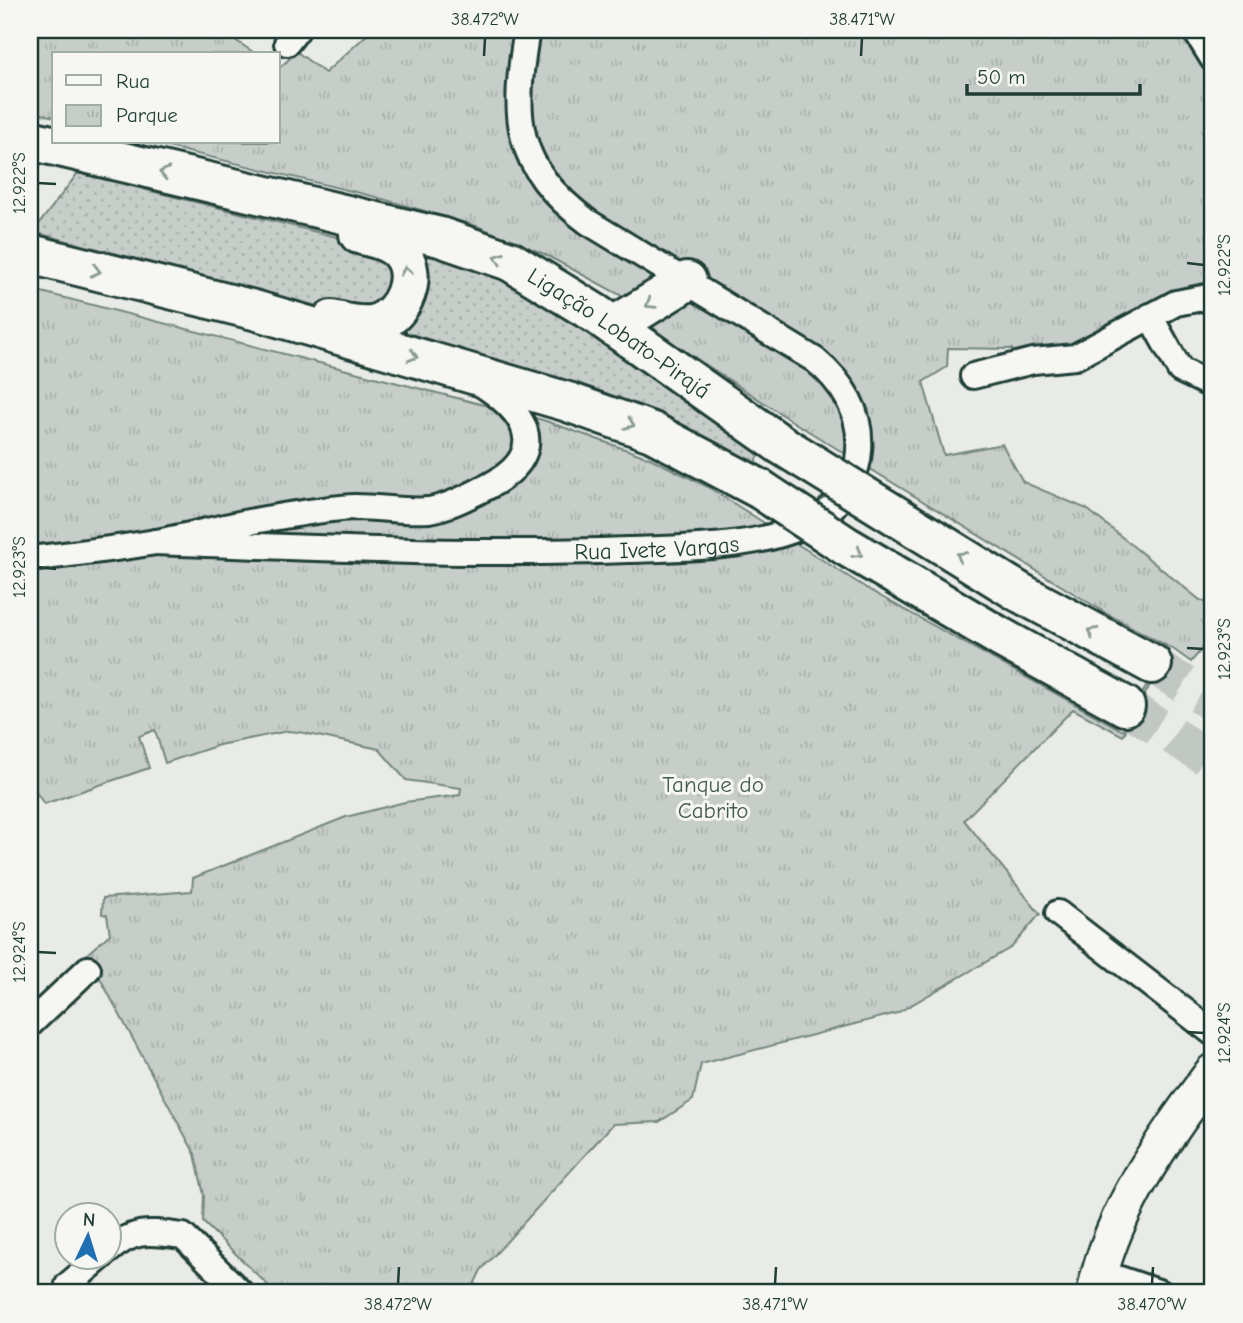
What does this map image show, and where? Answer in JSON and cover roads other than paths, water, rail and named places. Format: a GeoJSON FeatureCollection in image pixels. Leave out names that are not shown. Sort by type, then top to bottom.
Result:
{"type":"FeatureCollection","features":[{"type":"Feature","properties":{"kind":"main road","name":"Ligação Lobato-Pirajá"},"geometry":{"type":"LineString","coordinates":[[30,140],[440,237],[510,261],[614,326],[780,444],[1020,592],[1152,664]]}},
{"type":"Feature","properties":{"kind":"main road"},"geometry":{"type":"LineString","coordinates":[[230,189],[390,243],[404,257],[408,270],[405,296],[398,308],[376,324],[360,326],[254,310]]}},
{"type":"Feature","properties":{"kind":"main road"},"geometry":{"type":"LineString","coordinates":[[30,254],[254,310],[568,402],[652,432],[760,489],[846,546],[1000,637],[1125,706]]}},
{"type":"Feature","properties":{"kind":"main road"},"geometry":{"type":"LineString","coordinates":[[614,326],[687,281]]}},
{"type":"Feature","properties":{"kind":"main road"},"geometry":{"type":"LineString","coordinates":[[1097,1282],[1117,1220],[1143,1172],[1213,1072]]}},
{"type":"Feature","properties":{"kind":"street","name":"Rua Ivete Vargas"},"geometry":{"type":"LineString","coordinates":[[155,542],[446,552],[633,550],[755,540],[819,517],[840,499],[859,458],[860,436],[843,388],[815,360],[588,222],[561,202],[543,180],[527,152],[520,120],[519,89],[527,30]]}},
{"type":"Feature","properties":{"kind":"street"},"geometry":{"type":"LineString","coordinates":[[1195,30],[1213,59]]}},
{"type":"Feature","properties":{"kind":"street"},"geometry":{"type":"LineString","coordinates":[[974,376],[1033,361],[1075,357],[1176,303],[1213,296]]}},
{"type":"Feature","properties":{"kind":"street"},"geometry":{"type":"LineString","coordinates":[[1150,316],[1180,370],[1213,386]]}},
{"type":"Feature","properties":{"kind":"street","name":"Rua Ivete Vargas"},"geometry":{"type":"LineString","coordinates":[[30,559],[155,542],[254,520],[338,508],[430,509],[446,506],[499,482],[525,451],[528,433],[504,399],[459,369]]}},
{"type":"Feature","properties":{"kind":"street"},"geometry":{"type":"LineString","coordinates":[[1058,913],[1213,1033]]}},
{"type":"Feature","properties":{"kind":"street"},"geometry":{"type":"LineString","coordinates":[[30,1024],[88,969]]}},
{"type":"Feature","properties":{"kind":"street"},"geometry":{"type":"LineString","coordinates":[[122,1239],[127,1235],[141,1233],[183,1236],[242,1293]]}},
{"type":"Feature","properties":{"kind":"street"},"geometry":{"type":"LineString","coordinates":[[70,1291],[89,1270]]}},
{"type":"Feature","properties":{"kind":"street"},"geometry":{"type":"LineString","coordinates":[[1097,1282],[1161,1293]]}},
{"type":"Feature","properties":{"kind":"waterway"},"geometry":{"type":"LineString","coordinates":[[30,46],[38,30]]}},
{"type":"Feature","properties":{"kind":"tunnel"},"geometry":{"type":"LineString","coordinates":[[1152,664],[1213,703]]}},
{"type":"Feature","properties":{"kind":"tunnel"},"geometry":{"type":"LineString","coordinates":[[1125,706],[1213,761]]}},
{"type":"Feature","properties":{"kind":"park label","name":"Tanque do Cabrito"},"geometry":{"type":"Point","coordinates":[713,797]}}]}
